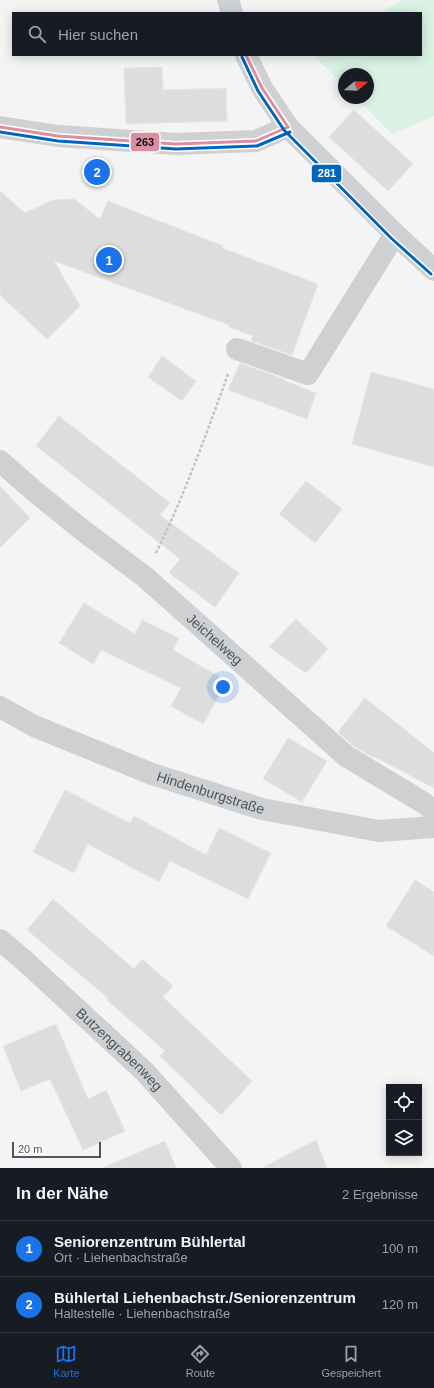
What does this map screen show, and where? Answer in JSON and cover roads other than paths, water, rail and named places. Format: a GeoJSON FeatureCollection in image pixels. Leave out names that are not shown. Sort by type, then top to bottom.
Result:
{"type":"FeatureCollection","features":[{"type":"Feature","properties":{"kind":"street"},"geometry":{"type":"LineString","coordinates":[[228,0],[232,12]]}},
{"type":"Feature","properties":{"kind":"street"},"geometry":{"type":"LineString","coordinates":[[246,56],[262,88],[288,127],[395,234],[434,270]]}},
{"type":"Feature","properties":{"kind":"street"},"geometry":{"type":"LineString","coordinates":[[0,127],[66,137],[176,144],[256,141],[288,127]]}},
{"type":"Feature","properties":{"kind":"street"},"geometry":{"type":"LineString","coordinates":[[238,349],[308,374],[395,234]]}},
{"type":"Feature","properties":{"kind":"street","name":"Jeichelweg"},"geometry":{"type":"LineString","coordinates":[[0,461],[81,529],[144,577],[346,756],[424,803],[434,811]]}},
{"type":"Feature","properties":{"kind":"street","name":"Hindenburgstraße"},"geometry":{"type":"LineString","coordinates":[[0,707],[34,726],[152,774],[262,809],[379,831],[434,827]]}},
{"type":"Feature","properties":{"kind":"street","name":"Butzengrabenweg"},"geometry":{"type":"LineString","coordinates":[[0,940],[26,962],[144,1071],[231,1168]]}},
{"type":"Feature","properties":{"kind":"place","name":"Bühlertal Liehenbachstr./Seniorenzentrum"},"geometry":{"type":"Point","coordinates":[97,172]}},
{"type":"Feature","properties":{"kind":"place","name":"Seniorenzentrum Bühlertal"},"geometry":{"type":"Point","coordinates":[109,260]}}]}
